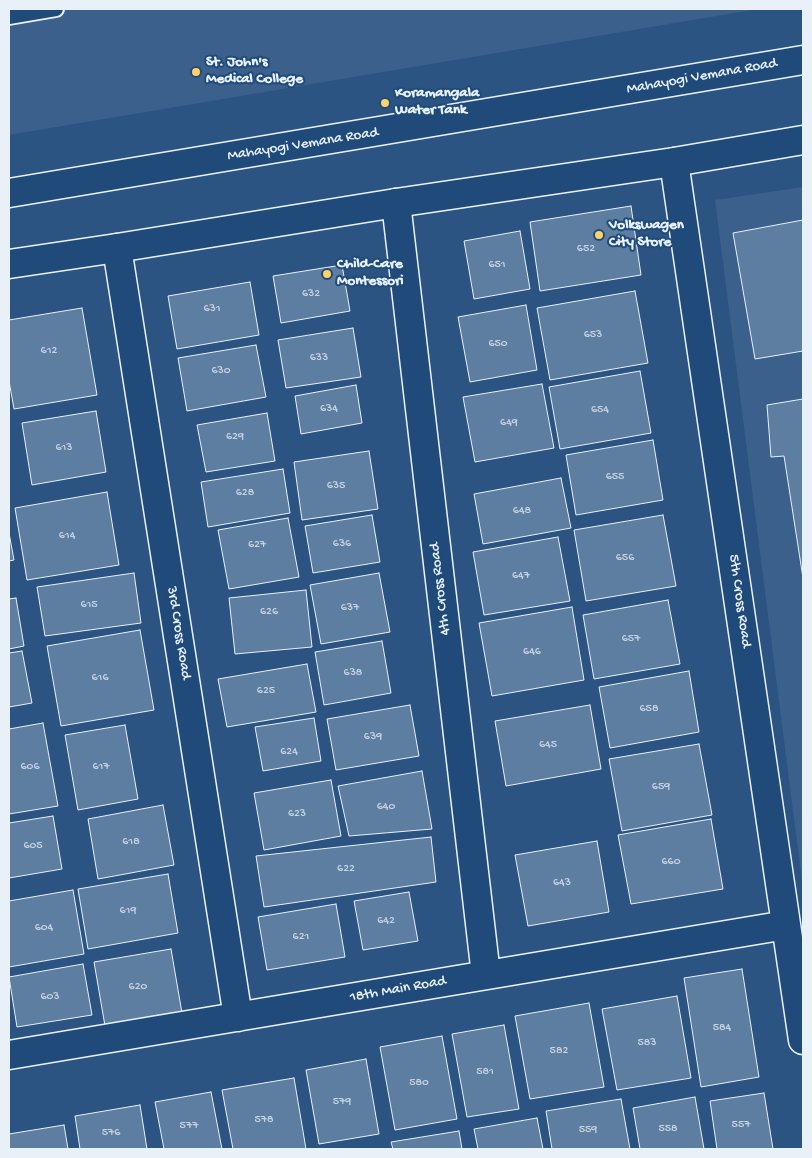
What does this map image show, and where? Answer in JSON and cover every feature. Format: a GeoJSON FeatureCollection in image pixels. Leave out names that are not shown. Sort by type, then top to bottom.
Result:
{"type":"FeatureCollection","features":[{"type":"Feature","properties":{"kind":"street","name":"Mahayogi Vemana Road"},"geometry":{"type":"LineString","coordinates":[[9,193],[803,60]]}},
{"type":"Feature","properties":{"kind":"street"},"geometry":{"type":"LineString","coordinates":[[9,264],[396,203],[674,162],[803,140]]}},
{"type":"Feature","properties":{"kind":"street","name":"5th Cross Road"},"geometry":{"type":"LineString","coordinates":[[674,162],[803,1040]]}},
{"type":"Feature","properties":{"kind":"street","name":"4th Cross Road"},"geometry":{"type":"LineString","coordinates":[[396,203],[486,975]]}},
{"type":"Feature","properties":{"kind":"street","name":"3rd Cross Road"},"geometry":{"type":"LineString","coordinates":[[117,248],[238,1017]]}},
{"type":"Feature","properties":{"kind":"street","name":"18th Main Road"},"geometry":{"type":"LineString","coordinates":[[9,1055],[786,925]]}},
{"type":"Feature","properties":{"kind":"lane"},"geometry":{"type":"LineString","coordinates":[[9,17],[56,9]]}},
{"type":"Feature","properties":{"kind":"shaded area","name":"St. John's Medical College"},"geometry":{"type":"Polygon","coordinates":[[[9,9],[758,9],[9,135],[9,9]]]}},
{"type":"Feature","properties":{"kind":"shaded area"},"geometry":{"type":"Polygon","coordinates":[[[803,187],[803,889],[715,200],[803,187]]]}},
{"type":"Feature","properties":{"kind":"building"},"geometry":{"type":"Polygon","coordinates":[[[631,206],[641,275],[540,291],[530,222],[631,206]]]}},
{"type":"Feature","properties":{"kind":"building"},"geometry":{"type":"Polygon","coordinates":[[[803,220],[803,351],[755,359],[733,233],[803,220]]]}},
{"type":"Feature","properties":{"kind":"building"},"geometry":{"type":"Polygon","coordinates":[[[520,231],[530,289],[474,299],[464,241],[520,231]]]}},
{"type":"Feature","properties":{"kind":"building"},"geometry":{"type":"Polygon","coordinates":[[[342,265],[350,311],[281,323],[273,276],[342,265]]]}},
{"type":"Feature","properties":{"kind":"building"},"geometry":{"type":"Polygon","coordinates":[[[250,282],[259,335],[177,349],[168,296],[250,282]]]}},
{"type":"Feature","properties":{"kind":"building"},"geometry":{"type":"Polygon","coordinates":[[[635,291],[648,363],[550,380],[537,308],[635,291]]]}},
{"type":"Feature","properties":{"kind":"building"},"geometry":{"type":"Polygon","coordinates":[[[526,305],[537,370],[470,382],[458,317],[526,305]]]}},
{"type":"Feature","properties":{"kind":"building"},"geometry":{"type":"Polygon","coordinates":[[[82,308],[97,395],[14,409],[9,381],[9,320],[82,308]]]}},
{"type":"Feature","properties":{"kind":"building"},"geometry":{"type":"Polygon","coordinates":[[[353,328],[361,377],[286,388],[278,340],[353,328]]]}},
{"type":"Feature","properties":{"kind":"building"},"geometry":{"type":"Polygon","coordinates":[[[256,345],[266,397],[187,411],[178,358],[256,345]]]}},
{"type":"Feature","properties":{"kind":"building"},"geometry":{"type":"Polygon","coordinates":[[[640,371],[651,433],[560,449],[549,387],[640,371]]]}},
{"type":"Feature","properties":{"kind":"building"},"geometry":{"type":"Polygon","coordinates":[[[542,384],[554,448],[475,462],[463,397],[542,384]]]}},
{"type":"Feature","properties":{"kind":"building"},"geometry":{"type":"Polygon","coordinates":[[[356,385],[362,423],[301,434],[295,396],[356,385]]]}},
{"type":"Feature","properties":{"kind":"building"},"geometry":{"type":"Polygon","coordinates":[[[803,399],[803,578],[784,456],[771,457],[767,405],[803,399]]]}},
{"type":"Feature","properties":{"kind":"building"},"geometry":{"type":"Polygon","coordinates":[[[96,411],[106,472],[32,485],[22,423],[96,411]]]}},
{"type":"Feature","properties":{"kind":"building"},"geometry":{"type":"Polygon","coordinates":[[[267,413],[275,461],[206,472],[197,425],[267,413]]]}},
{"type":"Feature","properties":{"kind":"building"},"geometry":{"type":"Polygon","coordinates":[[[653,440],[663,500],[576,515],[566,455],[653,440]]]}},
{"type":"Feature","properties":{"kind":"building"},"geometry":{"type":"Polygon","coordinates":[[[369,451],[378,509],[302,520],[294,462],[369,451]]]}},
{"type":"Feature","properties":{"kind":"building"},"geometry":{"type":"Polygon","coordinates":[[[283,469],[290,513],[208,527],[201,482],[283,469]]]}},
{"type":"Feature","properties":{"kind":"building"},"geometry":{"type":"Polygon","coordinates":[[[561,478],[571,528],[483,544],[474,494],[561,478]]]}},
{"type":"Feature","properties":{"kind":"building"},"geometry":{"type":"Polygon","coordinates":[[[107,492],[119,565],[27,580],[15,508],[107,492]]]}},
{"type":"Feature","properties":{"kind":"building"},"geometry":{"type":"Polygon","coordinates":[[[372,515],[380,562],[313,573],[305,526],[372,515]]]}},
{"type":"Feature","properties":{"kind":"building"},"geometry":{"type":"Polygon","coordinates":[[[663,515],[676,586],[586,601],[574,530],[663,515]]]}},
{"type":"Feature","properties":{"kind":"building"},"geometry":{"type":"Polygon","coordinates":[[[288,518],[299,577],[229,589],[218,530],[288,518]]]}},
{"type":"Feature","properties":{"kind":"building"},"geometry":{"type":"Polygon","coordinates":[[[9,533],[14,560],[9,561],[9,533]]]}},
{"type":"Feature","properties":{"kind":"building"},"geometry":{"type":"Polygon","coordinates":[[[558,537],[570,601],[484,615],[473,552],[558,537]]]}},
{"type":"Feature","properties":{"kind":"building"},"geometry":{"type":"Polygon","coordinates":[[[134,573],[141,623],[45,636],[37,587],[134,573]]]}},
{"type":"Feature","properties":{"kind":"building"},"geometry":{"type":"Polygon","coordinates":[[[379,573],[390,632],[321,644],[310,585],[379,573]]]}},
{"type":"Feature","properties":{"kind":"building"},"geometry":{"type":"Polygon","coordinates":[[[306,590],[312,647],[235,654],[229,598],[306,590]]]}},
{"type":"Feature","properties":{"kind":"building"},"geometry":{"type":"Polygon","coordinates":[[[16,598],[24,646],[9,649],[9,599],[16,598]]]}},
{"type":"Feature","properties":{"kind":"building"},"geometry":{"type":"Polygon","coordinates":[[[668,600],[680,664],[594,679],[583,615],[668,600]]]}},
{"type":"Feature","properties":{"kind":"building"},"geometry":{"type":"Polygon","coordinates":[[[572,607],[584,680],[492,696],[479,623],[572,607]]]}},
{"type":"Feature","properties":{"kind":"building"},"geometry":{"type":"Polygon","coordinates":[[[140,630],[154,710],[61,726],[47,646],[140,630]]]}},
{"type":"Feature","properties":{"kind":"building"},"geometry":{"type":"Polygon","coordinates":[[[382,641],[391,693],[324,705],[315,652],[382,641]]]}},
{"type":"Feature","properties":{"kind":"building"},"geometry":{"type":"Polygon","coordinates":[[[22,651],[32,703],[9,707],[9,653],[22,651]]]}},
{"type":"Feature","properties":{"kind":"building"},"geometry":{"type":"Polygon","coordinates":[[[307,664],[316,712],[227,727],[218,679],[307,664]]]}},
{"type":"Feature","properties":{"kind":"building"},"geometry":{"type":"Polygon","coordinates":[[[689,671],[699,732],[610,748],[599,687],[689,671]]]}},
{"type":"Feature","properties":{"kind":"building"},"geometry":{"type":"Polygon","coordinates":[[[410,705],[419,756],[336,770],[327,719],[410,705]]]}},
{"type":"Feature","properties":{"kind":"building"},"geometry":{"type":"Polygon","coordinates":[[[590,705],[601,769],[506,786],[495,721],[590,705]]]}},
{"type":"Feature","properties":{"kind":"building"},"geometry":{"type":"Polygon","coordinates":[[[314,718],[321,761],[263,771],[255,727],[314,718]]]}},
{"type":"Feature","properties":{"kind":"building"},"geometry":{"type":"Polygon","coordinates":[[[43,723],[58,806],[9,814],[9,729],[43,723]]]}},
{"type":"Feature","properties":{"kind":"building"},"geometry":{"type":"Polygon","coordinates":[[[125,725],[138,799],[78,810],[65,735],[125,725]]]}},
{"type":"Feature","properties":{"kind":"building"},"geometry":{"type":"Polygon","coordinates":[[[699,744],[712,815],[622,831],[609,759],[699,744]]]}},
{"type":"Feature","properties":{"kind":"building"},"geometry":{"type":"Polygon","coordinates":[[[422,771],[432,829],[349,836],[338,786],[422,771]]]}},
{"type":"Feature","properties":{"kind":"building"},"geometry":{"type":"Polygon","coordinates":[[[331,780],[341,836],[264,850],[254,793],[331,780]]]}},
{"type":"Feature","properties":{"kind":"building"},"geometry":{"type":"Polygon","coordinates":[[[163,805],[174,865],[98,879],[88,819],[163,805]]]}},
{"type":"Feature","properties":{"kind":"building"},"geometry":{"type":"Polygon","coordinates":[[[53,816],[62,869],[9,878],[9,823],[53,816]]]}},
{"type":"Feature","properties":{"kind":"building"},"geometry":{"type":"Polygon","coordinates":[[[711,819],[723,889],[631,904],[618,835],[711,819]]]}},
{"type":"Feature","properties":{"kind":"building"},"geometry":{"type":"Polygon","coordinates":[[[431,837],[436,882],[264,907],[256,856],[431,837]]]}},
{"type":"Feature","properties":{"kind":"building"},"geometry":{"type":"Polygon","coordinates":[[[597,841],[609,912],[528,926],[515,855],[597,841]]]}},
{"type":"Feature","properties":{"kind":"building"},"geometry":{"type":"Polygon","coordinates":[[[168,874],[178,933],[88,949],[78,889],[168,874]]]}},
{"type":"Feature","properties":{"kind":"building"},"geometry":{"type":"Polygon","coordinates":[[[73,890],[84,954],[9,967],[9,901],[73,890]]]}},
{"type":"Feature","properties":{"kind":"building"},"geometry":{"type":"Polygon","coordinates":[[[409,892],[418,941],[363,950],[354,901],[409,892]]]}},
{"type":"Feature","properties":{"kind":"building"},"geometry":{"type":"Polygon","coordinates":[[[336,904],[345,957],[267,970],[258,917],[336,904]]]}},
{"type":"Feature","properties":{"kind":"building"},"geometry":{"type":"Polygon","coordinates":[[[171,949],[182,1013],[105,1026],[94,962],[171,949]]]}},
{"type":"Feature","properties":{"kind":"building"},"geometry":{"type":"Polygon","coordinates":[[[83,964],[92,1015],[17,1027],[9,977],[83,964]]]}},
{"type":"Feature","properties":{"kind":"building"},"geometry":{"type":"Polygon","coordinates":[[[742,969],[759,1077],[701,1087],[684,978],[742,969]]]}},
{"type":"Feature","properties":{"kind":"building"},"geometry":{"type":"Polygon","coordinates":[[[677,996],[691,1078],[617,1090],[602,1009],[677,996]]]}},
{"type":"Feature","properties":{"kind":"building"},"geometry":{"type":"Polygon","coordinates":[[[589,1003],[604,1087],[530,1099],[515,1016],[589,1003]]]}},
{"type":"Feature","properties":{"kind":"building"},"geometry":{"type":"Polygon","coordinates":[[[504,1025],[519,1109],[467,1117],[452,1034],[504,1025]]]}},
{"type":"Feature","properties":{"kind":"building"},"geometry":{"type":"Polygon","coordinates":[[[442,1036],[457,1119],[395,1130],[380,1047],[442,1036]]]}},
{"type":"Feature","properties":{"kind":"building"},"geometry":{"type":"Polygon","coordinates":[[[366,1059],[379,1134],[319,1144],[306,1070],[366,1059]]]}},
{"type":"Feature","properties":{"kind":"building"},"geometry":{"type":"Polygon","coordinates":[[[294,1078],[306,1149],[233,1149],[222,1090],[294,1078]]]}},
{"type":"Feature","properties":{"kind":"building"},"geometry":{"type":"Polygon","coordinates":[[[211,1092],[222,1149],[164,1149],[155,1102],[211,1092]]]}},
{"type":"Feature","properties":{"kind":"building"},"geometry":{"type":"Polygon","coordinates":[[[764,1093],[773,1149],[717,1149],[710,1101],[764,1093]]]}},
{"type":"Feature","properties":{"kind":"building"},"geometry":{"type":"Polygon","coordinates":[[[695,1097],[704,1149],[640,1149],[633,1108],[695,1097]]]}},
{"type":"Feature","properties":{"kind":"building"},"geometry":{"type":"Polygon","coordinates":[[[621,1099],[630,1149],[552,1149],[546,1111],[621,1099]]]}},
{"type":"Feature","properties":{"kind":"building"},"geometry":{"type":"Polygon","coordinates":[[[140,1105],[147,1149],[80,1149],[75,1116],[140,1105]]]}},
{"type":"Feature","properties":{"kind":"building"},"geometry":{"type":"Polygon","coordinates":[[[537,1118],[543,1149],[478,1149],[474,1129],[537,1118]]]}},
{"type":"Feature","properties":{"kind":"building"},"geometry":{"type":"Polygon","coordinates":[[[64,1125],[68,1149],[9,1149],[9,1134],[64,1125]]]}},
{"type":"Feature","properties":{"kind":"building"},"geometry":{"type":"Polygon","coordinates":[[[459,1131],[462,1149],[393,1149],[391,1142],[459,1131]]]}},
{"type":"Feature","properties":{"kind":"place","name":"St. John's Medical College"},"geometry":{"type":"Point","coordinates":[196,72]}},
{"type":"Feature","properties":{"kind":"place","name":"Koramangala Water Tank"},"geometry":{"type":"Point","coordinates":[385,103]}},
{"type":"Feature","properties":{"kind":"place","name":"Volkswagen City Store"},"geometry":{"type":"Point","coordinates":[599,235]}},
{"type":"Feature","properties":{"kind":"place","name":"Child-Care Montessori"},"geometry":{"type":"Point","coordinates":[327,274]}}]}
